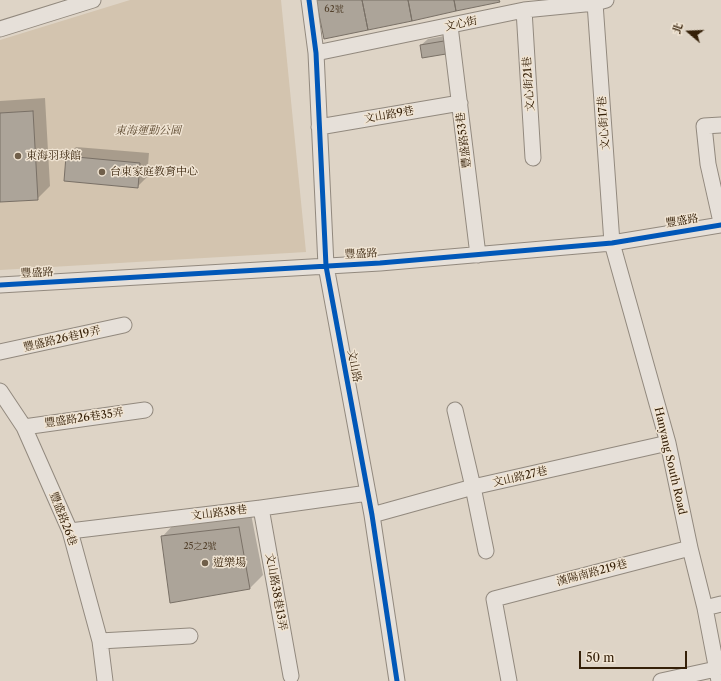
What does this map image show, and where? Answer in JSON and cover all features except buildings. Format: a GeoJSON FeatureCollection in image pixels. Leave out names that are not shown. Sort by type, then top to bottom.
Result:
{"type":"FeatureCollection","features":[{"type":"Feature","properties":{"kind":"street"},"geometry":{"type":"LineString","coordinates":[[0,29],[93,0]]}},
{"type":"Feature","properties":{"kind":"street","name":"文山路"},"geometry":{"type":"LineString","coordinates":[[309,0],[316,53],[326,266],[372,515],[397,681]]}},
{"type":"Feature","properties":{"kind":"street","name":"文心街"},"geometry":{"type":"LineString","coordinates":[[316,53],[524,10],[600,2]]}},
{"type":"Feature","properties":{"kind":"street","name":"文心街17巷"},"geometry":{"type":"LineString","coordinates":[[600,2],[612,242]]}},
{"type":"Feature","properties":{"kind":"street","name":"文心街21巷"},"geometry":{"type":"LineString","coordinates":[[524,10],[533,158]]}},
{"type":"Feature","properties":{"kind":"street","name":"豐盛路53巷"},"geometry":{"type":"LineString","coordinates":[[450,26],[478,255]]}},
{"type":"Feature","properties":{"kind":"street","name":"文山路9巷"},"geometry":{"type":"LineString","coordinates":[[319,127],[460,103]]}},
{"type":"Feature","properties":{"kind":"street"},"geometry":{"type":"LineString","coordinates":[[721,125],[704,126],[708,164],[721,224]]}},
{"type":"Feature","properties":{"kind":"street","name":"豐盛路"},"geometry":{"type":"LineString","coordinates":[[0,285],[326,266],[478,255],[612,242],[721,224]]}},
{"type":"Feature","properties":{"kind":"street","name":"Hanyang South Road"},"geometry":{"type":"LineString","coordinates":[[612,242],[668,443],[690,548],[705,608],[718,675]]}},
{"type":"Feature","properties":{"kind":"street","name":"豐盛路26巷19弄"},"geometry":{"type":"LineString","coordinates":[[0,352],[124,325]]}},
{"type":"Feature","properties":{"kind":"street","name":"豐盛路26巷"},"geometry":{"type":"LineString","coordinates":[[0,393],[24,427],[70,531],[100,641],[105,681]]}},
{"type":"Feature","properties":{"kind":"street","name":"豐盛路26巷35弄"},"geometry":{"type":"LineString","coordinates":[[24,427],[145,410]]}},
{"type":"Feature","properties":{"kind":"street"},"geometry":{"type":"LineString","coordinates":[[455,410],[486,551]]}},
{"type":"Feature","properties":{"kind":"street","name":"文山路27巷"},"geometry":{"type":"LineString","coordinates":[[372,515],[473,487],[668,443]]}},
{"type":"Feature","properties":{"kind":"street","name":"文山路38巷"},"geometry":{"type":"LineString","coordinates":[[70,531],[261,508],[368,493]]}},
{"type":"Feature","properties":{"kind":"street","name":"文山路38巷13弄"},"geometry":{"type":"LineString","coordinates":[[261,508],[291,676]]}},
{"type":"Feature","properties":{"kind":"street","name":"漢陽南路219巷"},"geometry":{"type":"LineString","coordinates":[[509,681],[494,598],[690,548]]}},
{"type":"Feature","properties":{"kind":"street"},"geometry":{"type":"LineString","coordinates":[[705,608],[721,604]]}},
{"type":"Feature","properties":{"kind":"street"},"geometry":{"type":"LineString","coordinates":[[100,641],[190,636]]}},
{"type":"Feature","properties":{"kind":"street"},"geometry":{"type":"LineString","coordinates":[[662,681],[718,675]]}},
{"type":"Feature","properties":{"kind":"green space","name":"東海運動公園"},"geometry":{"type":"Polygon","coordinates":[[[130,0],[281,0],[306,252],[0,270],[0,40],[130,0]]]}},
{"type":"Feature","properties":{"kind":"cycle path"},"geometry":{"type":"LineString","coordinates":[[309,0],[316,53],[326,266],[372,515],[397,681]]}},
{"type":"Feature","properties":{"kind":"cycle path"},"geometry":{"type":"LineString","coordinates":[[0,285],[380,263],[612,243],[721,225]]}},
{"type":"Feature","properties":{"kind":"place","name":"東海羽球館"},"geometry":{"type":"Point","coordinates":[18,156]}},
{"type":"Feature","properties":{"kind":"place","name":"台東家庭教育中心"},"geometry":{"type":"Point","coordinates":[102,172]}},
{"type":"Feature","properties":{"kind":"place","name":"遊樂場"},"geometry":{"type":"Point","coordinates":[205,563]}}]}
